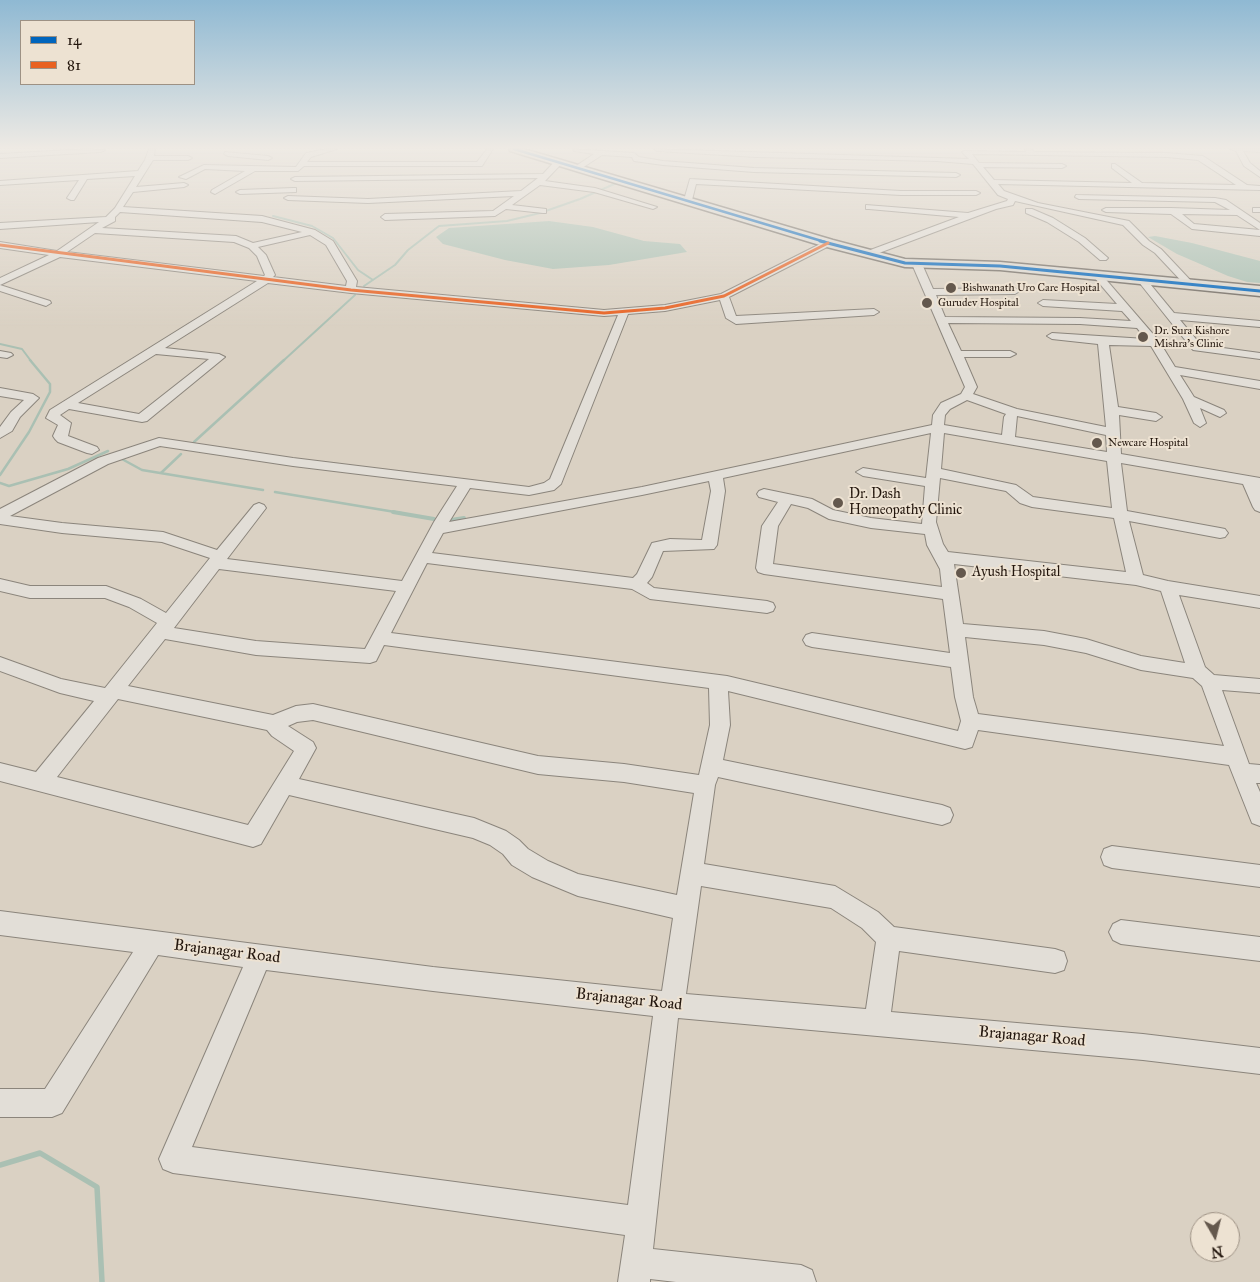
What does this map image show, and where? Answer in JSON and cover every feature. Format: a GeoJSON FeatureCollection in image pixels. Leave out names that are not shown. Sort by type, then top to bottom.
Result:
{"type":"FeatureCollection","features":[{"type":"Feature","properties":{"kind":"highway"},"geometry":{"type":"LineString","coordinates":[[717,209],[828,243],[898,262],[1000,266],[1260,291]]}},
{"type":"Feature","properties":{"kind":"street"},"geometry":{"type":"LineString","coordinates":[[0,282],[59,254],[95,230],[109,219],[118,209]]}},
{"type":"Feature","properties":{"kind":"street"},"geometry":{"type":"LineString","coordinates":[[161,209],[266,216],[312,232],[330,243],[352,280],[351,290]]}},
{"type":"Feature","properties":{"kind":"street"},"geometry":{"type":"LineString","coordinates":[[385,218],[495,213],[500,209]]}},
{"type":"Feature","properties":{"kind":"street"},"geometry":{"type":"LineString","coordinates":[[526,209],[543,211]]}},
{"type":"Feature","properties":{"kind":"street"},"geometry":{"type":"LineString","coordinates":[[892,209],[970,215]]}},
{"type":"Feature","properties":{"kind":"street"},"geometry":{"type":"LineString","coordinates":[[868,254],[970,215],[975,209]]}},
{"type":"Feature","properties":{"kind":"street"},"geometry":{"type":"LineString","coordinates":[[1029,209],[1082,240],[1103,258]]}},
{"type":"Feature","properties":{"kind":"street"},"geometry":{"type":"LineString","coordinates":[[1057,209],[1131,223],[1146,242],[1158,251],[1190,285]]}},
{"type":"Feature","properties":{"kind":"street"},"geometry":{"type":"LineString","coordinates":[[1169,209],[1192,226],[1260,232]]}},
{"type":"Feature","properties":{"kind":"street"},"geometry":{"type":"LineString","coordinates":[[1232,209],[1260,227]]}},
{"type":"Feature","properties":{"kind":"street"},"geometry":{"type":"LineString","coordinates":[[1101,210],[1238,213]]}},
{"type":"Feature","properties":{"kind":"street"},"geometry":{"type":"LineString","coordinates":[[0,226],[129,219]]}},
{"type":"Feature","properties":{"kind":"street"},"geometry":{"type":"LineString","coordinates":[[45,232],[54,228],[60,222]]}},
{"type":"Feature","properties":{"kind":"street"},"geometry":{"type":"LineString","coordinates":[[1171,223],[1189,224]]}},
{"type":"Feature","properties":{"kind":"street"},"geometry":{"type":"LineString","coordinates":[[92,450],[63,439],[60,436],[65,422],[54,419],[52,415],[266,280],[270,275],[261,255],[252,246],[236,239],[95,230]]}},
{"type":"Feature","properties":{"kind":"street"},"geometry":{"type":"LineString","coordinates":[[252,246],[312,232]]}},
{"type":"Feature","properties":{"kind":"street"},"geometry":{"type":"LineString","coordinates":[[0,244],[59,254],[351,290],[585,312],[624,312],[665,308],[724,296],[828,243]]}},
{"type":"Feature","properties":{"kind":"street"},"geometry":{"type":"LineString","coordinates":[[380,638],[718,682],[965,741],[971,721],[964,697],[948,570],[943,557],[935,545],[929,522],[939,415],[945,406],[966,396],[970,387],[917,264]]}},
{"type":"Feature","properties":{"kind":"street"},"geometry":{"type":"LineString","coordinates":[[1099,277],[1156,344],[1189,399],[1200,423]]}},
{"type":"Feature","properties":{"kind":"street"},"geometry":{"type":"LineString","coordinates":[[1143,281],[1197,348],[1260,356]]}},
{"type":"Feature","properties":{"kind":"street"},"geometry":{"type":"LineString","coordinates":[[0,288],[46,303]]}},
{"type":"Feature","properties":{"kind":"street"},"geometry":{"type":"LineString","coordinates":[[929,292],[1015,291]]}},
{"type":"Feature","properties":{"kind":"street"},"geometry":{"type":"LineString","coordinates":[[724,296],[731,318],[736,321],[874,312]]}},
{"type":"Feature","properties":{"kind":"street"},"geometry":{"type":"LineString","coordinates":[[1042,303],[1125,308]]}},
{"type":"Feature","properties":{"kind":"street"},"geometry":{"type":"LineString","coordinates":[[0,517],[103,461],[160,442],[293,462],[529,491],[549,487],[556,481],[624,312]]}},
{"type":"Feature","properties":{"kind":"street"},"geometry":{"type":"LineString","coordinates":[[1171,316],[1260,324]]}},
{"type":"Feature","properties":{"kind":"street"},"geometry":{"type":"LineString","coordinates":[[941,320],[1080,321],[1140,325]]}},
{"type":"Feature","properties":{"kind":"street"},"geometry":{"type":"LineString","coordinates":[[1052,336],[1103,342],[1156,344]]}},
{"type":"Feature","properties":{"kind":"street"},"geometry":{"type":"LineString","coordinates":[[1103,342],[1112,410],[1114,459],[1120,514],[1136,579]]}},
{"type":"Feature","properties":{"kind":"street"},"geometry":{"type":"LineString","coordinates":[[66,405],[142,418],[219,357],[153,350]]}},
{"type":"Feature","properties":{"kind":"street"},"geometry":{"type":"LineString","coordinates":[[956,354],[1010,354]]}},
{"type":"Feature","properties":{"kind":"street"},"geometry":{"type":"LineString","coordinates":[[1172,370],[1260,385]]}},
{"type":"Feature","properties":{"kind":"street"},"geometry":{"type":"LineString","coordinates":[[0,392],[33,398],[2,430]]}},
{"type":"Feature","properties":{"kind":"street"},"geometry":{"type":"LineString","coordinates":[[966,396],[1014,412],[1113,432]]}},
{"type":"Feature","properties":{"kind":"street"},"geometry":{"type":"LineString","coordinates":[[1189,399],[1220,413]]}},
{"type":"Feature","properties":{"kind":"street"},"geometry":{"type":"LineString","coordinates":[[1112,410],[1156,417]]}},
{"type":"Feature","properties":{"kind":"street"},"geometry":{"type":"LineString","coordinates":[[1008,441],[1010,417],[1014,412]]}},
{"type":"Feature","properties":{"kind":"street"},"geometry":{"type":"LineString","coordinates":[[437,529],[642,490],[907,432],[938,428],[1114,459],[1255,481],[1260,507]]}},
{"type":"Feature","properties":{"kind":"street"},"geometry":{"type":"LineString","coordinates":[[863,472],[933,478],[1011,488],[1028,501],[1120,514],[1220,533]]}},
{"type":"Feature","properties":{"kind":"street"},"geometry":{"type":"LineString","coordinates":[[636,584],[644,577],[657,547],[670,544],[709,545],[718,491],[715,474]]}},
{"type":"Feature","properties":{"kind":"street"},"geometry":{"type":"LineString","coordinates":[[0,585],[30,592],[106,592],[135,603],[165,627],[256,648],[370,656],[437,529],[466,483]]}},
{"type":"Feature","properties":{"kind":"street"},"geometry":{"type":"LineString","coordinates":[[764,494],[812,504],[829,514],[871,523],[931,530]]}},
{"type":"Feature","properties":{"kind":"street"},"geometry":{"type":"LineString","coordinates":[[787,499],[770,526],[764,568],[951,594]]}},
{"type":"Feature","properties":{"kind":"street"},"geometry":{"type":"LineString","coordinates":[[41,782],[258,508]]}},
{"type":"Feature","properties":{"kind":"street"},"geometry":{"type":"LineString","coordinates":[[0,517],[62,528],[164,536],[218,560],[406,587]]}},
{"type":"Feature","properties":{"kind":"street"},"geometry":{"type":"LineString","coordinates":[[422,557],[636,584],[650,594],[767,607]]}},
{"type":"Feature","properties":{"kind":"street"},"geometry":{"type":"LineString","coordinates":[[943,557],[1136,579],[1260,602]]}},
{"type":"Feature","properties":{"kind":"street"},"geometry":{"type":"LineString","coordinates":[[1168,586],[1204,677],[1246,768],[1260,816]]}},
{"type":"Feature","properties":{"kind":"street"},"geometry":{"type":"LineString","coordinates":[[956,630],[1052,640],[1086,646],[1141,664],[1260,686]]}},
{"type":"Feature","properties":{"kind":"street"},"geometry":{"type":"LineString","coordinates":[[812,640],[960,661]]}},
{"type":"Feature","properties":{"kind":"street"},"geometry":{"type":"LineString","coordinates":[[0,664],[60,686],[273,723],[296,714],[313,712],[538,765],[624,773],[708,776],[942,816]]}},
{"type":"Feature","properties":{"kind":"street"},"geometry":{"type":"LineString","coordinates":[[718,682],[720,725],[708,776],[670,1005],[635,1272],[801,1282]]}},
{"type":"Feature","properties":{"kind":"street"},"geometry":{"type":"LineString","coordinates":[[971,721],[1246,768]]}},
{"type":"Feature","properties":{"kind":"street"},"geometry":{"type":"LineString","coordinates":[[0,772],[253,837],[306,748],[279,730],[273,723]]}},
{"type":"Feature","properties":{"kind":"street"},"geometry":{"type":"LineString","coordinates":[[284,785],[474,828],[498,838],[511,847],[520,857],[540,869],[578,885],[687,908]]}},
{"type":"Feature","properties":{"kind":"street"},"geometry":{"type":"LineString","coordinates":[[1112,857],[1260,876]]}},
{"type":"Feature","properties":{"kind":"street"},"geometry":{"type":"LineString","coordinates":[[692,873],[835,897],[870,920],[888,938],[1055,961]]}},
{"type":"Feature","properties":{"kind":"street","name":"Brajanagar Road"},"geometry":{"type":"LineString","coordinates":[[0,923],[433,979],[670,1005],[1143,1047],[1260,1061]]}},
{"type":"Feature","properties":{"kind":"street"},"geometry":{"type":"LineString","coordinates":[[1121,932],[1260,949]]}},
{"type":"Feature","properties":{"kind":"street"},"geometry":{"type":"LineString","coordinates":[[876,1024],[888,938]]}},
{"type":"Feature","properties":{"kind":"street"},"geometry":{"type":"LineString","coordinates":[[0,1103],[52,1103],[153,942]]}},
{"type":"Feature","properties":{"kind":"street"},"geometry":{"type":"LineString","coordinates":[[260,956],[173,1160],[363,1183],[641,1222]]}},
{"type":"Feature","properties":{"kind":"shaded area"},"geometry":{"type":"Polygon","coordinates":[[[549,221],[593,227],[644,241],[680,244],[687,252],[609,265],[553,269],[505,260],[443,244],[436,237],[449,228],[549,221]]]}},
{"type":"Feature","properties":{"kind":"shaded area"},"geometry":{"type":"Polygon","coordinates":[[[1155,236],[1192,243],[1260,261],[1260,283],[1247,282],[1228,276],[1177,254],[1148,237],[1155,236]]]}},
{"type":"Feature","properties":{"kind":"waterway"},"geometry":{"type":"LineString","coordinates":[[373,280],[395,265],[408,250],[439,226],[507,221],[552,209]]}},
{"type":"Feature","properties":{"kind":"waterway"},"geometry":{"type":"LineString","coordinates":[[273,216],[312,226],[333,238],[358,270],[373,280]]}},
{"type":"Feature","properties":{"kind":"waterway"},"geometry":{"type":"LineString","coordinates":[[364,286],[373,280]]}},
{"type":"Feature","properties":{"kind":"waterway"},"geometry":{"type":"LineString","coordinates":[[283,361],[355,295]]}},
{"type":"Feature","properties":{"kind":"waterway"},"geometry":{"type":"LineString","coordinates":[[0,344],[22,349],[31,361]]}},
{"type":"Feature","properties":{"kind":"waterway"},"geometry":{"type":"LineString","coordinates":[[0,475],[29,432],[50,392],[50,384],[30,360]]}},
{"type":"Feature","properties":{"kind":"waterway"},"geometry":{"type":"LineString","coordinates":[[194,442],[284,360]]}},
{"type":"Feature","properties":{"kind":"waterway"},"geometry":{"type":"LineString","coordinates":[[0,483],[9,486],[68,469],[108,451]]}},
{"type":"Feature","properties":{"kind":"waterway"},"geometry":{"type":"LineString","coordinates":[[161,473],[181,454]]}},
{"type":"Feature","properties":{"kind":"waterway"},"geometry":{"type":"LineString","coordinates":[[120,458],[142,470],[263,490]]}},
{"type":"Feature","properties":{"kind":"waterway"},"geometry":{"type":"LineString","coordinates":[[275,492],[401,513]]}},
{"type":"Feature","properties":{"kind":"waterway"},"geometry":{"type":"LineString","coordinates":[[393,512],[434,519]]}},
{"type":"Feature","properties":{"kind":"waterway"},"geometry":{"type":"LineString","coordinates":[[451,520],[464,518]]}},
{"type":"Feature","properties":{"kind":"waterway"},"geometry":{"type":"LineString","coordinates":[[0,1165],[40,1153],[97,1187],[102,1282]]}},
{"type":"Feature","properties":{"kind":"transit line","name":"14"},"geometry":{"type":"LineString","coordinates":[[714,209],[828,243],[905,263],[1000,266],[1260,291]]}},
{"type":"Feature","properties":{"kind":"transit line","name":"81"},"geometry":{"type":"LineString","coordinates":[[0,245],[351,290],[604,313],[665,308],[724,296],[828,243]]}},
{"type":"Feature","properties":{"kind":"place","name":"Bishwanath Uro Care Hospital"},"geometry":{"type":"Point","coordinates":[951,288]}},
{"type":"Feature","properties":{"kind":"place","name":"Gurudev Hospital"},"geometry":{"type":"Point","coordinates":[927,303]}},
{"type":"Feature","properties":{"kind":"place","name":"Dr. Sura Kishore Mishra's Clinic"},"geometry":{"type":"Point","coordinates":[1143,337]}},
{"type":"Feature","properties":{"kind":"place","name":"Newcare Hospital"},"geometry":{"type":"Point","coordinates":[1097,443]}},
{"type":"Feature","properties":{"kind":"place","name":"Dr. Dash Homeopathy Clinic"},"geometry":{"type":"Point","coordinates":[838,503]}},
{"type":"Feature","properties":{"kind":"place","name":"Ayush Hospital"},"geometry":{"type":"Point","coordinates":[961,573]}}]}
